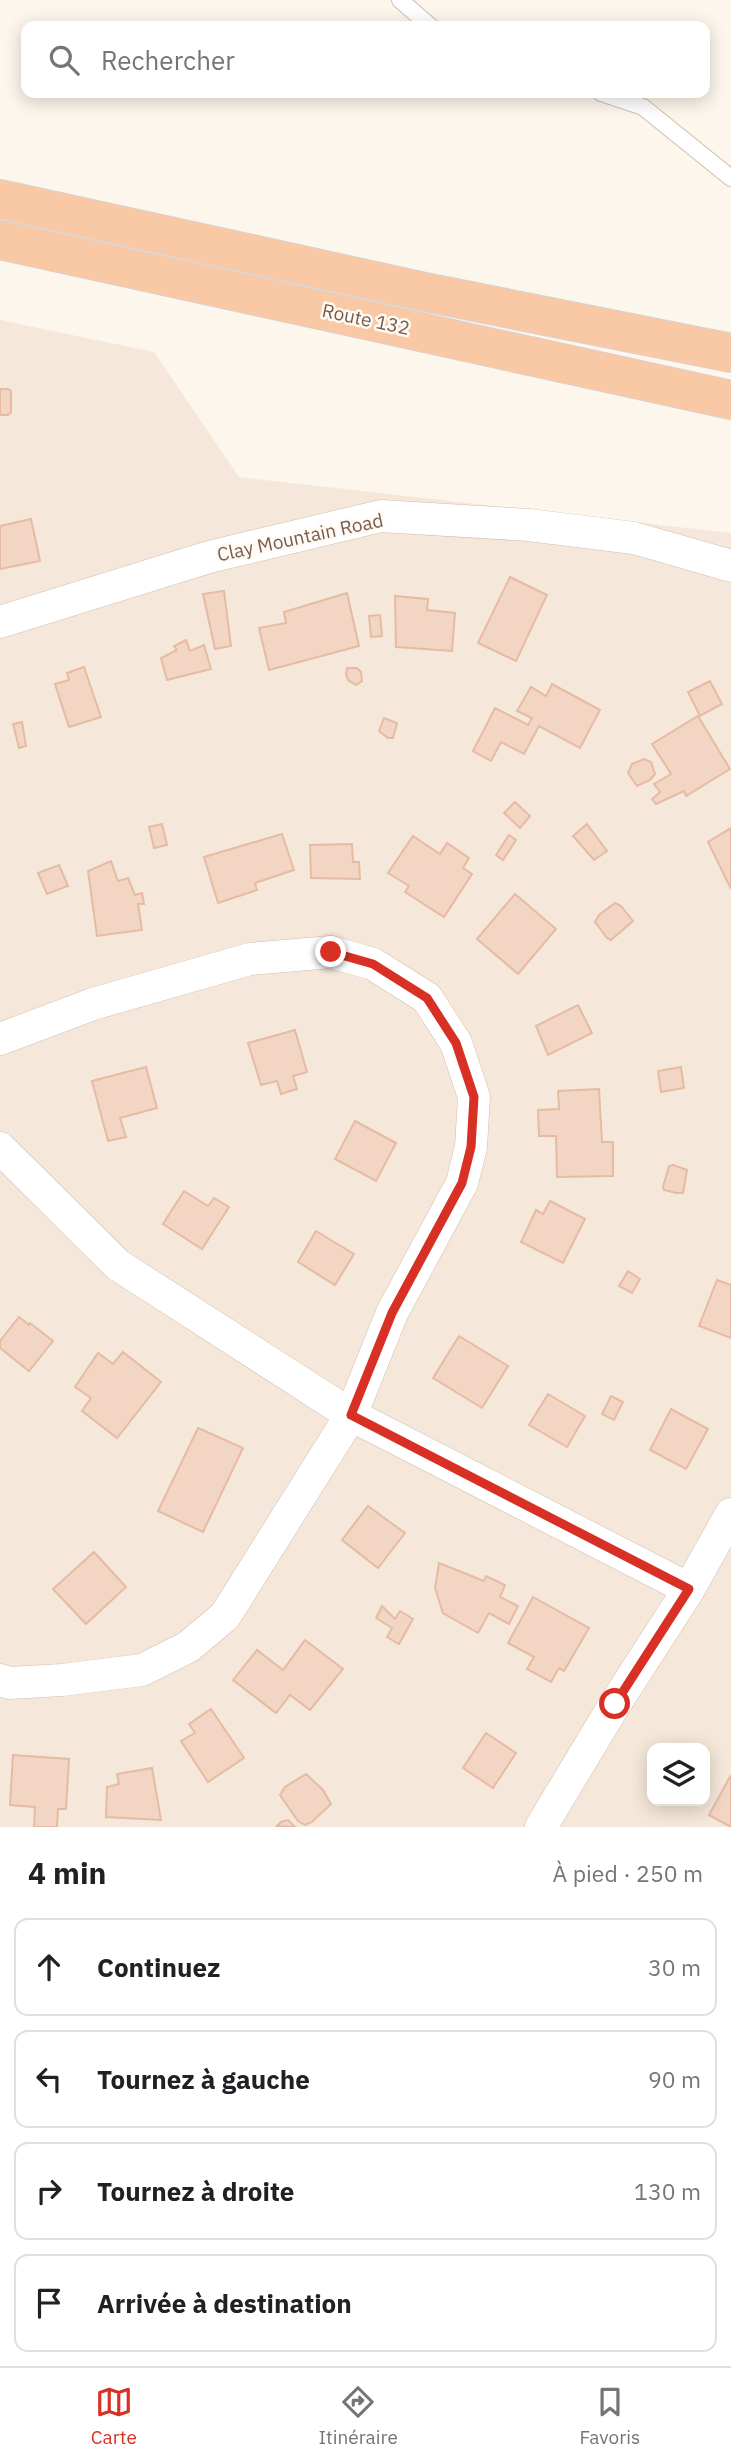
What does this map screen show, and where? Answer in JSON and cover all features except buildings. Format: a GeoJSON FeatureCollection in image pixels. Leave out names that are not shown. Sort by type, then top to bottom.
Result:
{"type":"FeatureCollection","features":[{"type":"Feature","properties":{"kind":"highway","name":"Route 132"},"geometry":{"type":"LineString","coordinates":[[0,199],[425,292],[731,353]]}},
{"type":"Feature","properties":{"kind":"highway","name":"Route 132"},"geometry":{"type":"LineString","coordinates":[[0,240],[731,400]]}},
{"type":"Feature","properties":{"kind":"street","name":"Clay Mountain Road"},"geometry":{"type":"LineString","coordinates":[[0,622],[209,557],[381,516],[528,526],[634,538],[731,566]]}},
{"type":"Feature","properties":{"kind":"street"},"geometry":{"type":"LineString","coordinates":[[0,1040],[93,1004],[250,959],[331,952],[373,964],[427,998],[456,1043],[474,1097],[471,1147],[462,1183],[392,1313],[351,1415],[225,1616],[188,1647],[142,1670],[62,1680],[9,1683],[0,1680]]}},
{"type":"Feature","properties":{"kind":"street"},"geometry":{"type":"LineString","coordinates":[[0,1148],[118,1265],[351,1415],[689,1589]]}},
{"type":"Feature","properties":{"kind":"street"},"geometry":{"type":"LineString","coordinates":[[541,1827],[615,1704],[689,1589],[731,1514]]}},
{"type":"Feature","properties":{"kind":"lane"},"geometry":{"type":"LineString","coordinates":[[400,0],[424,21]]}},
{"type":"Feature","properties":{"kind":"lane"},"geometry":{"type":"LineString","coordinates":[[616,98],[643,107],[731,178]]}},
{"type":"Feature","properties":{"kind":"shaded area"},"geometry":{"type":"Polygon","coordinates":[[[0,320],[154,352],[239,477],[731,533],[731,1827],[0,1827],[0,320]]]}},
{"type":"Feature","properties":{"kind":"route"},"geometry":{"type":"LineString","coordinates":[[331,952],[373,964],[427,998],[456,1043],[474,1097],[471,1147],[462,1183],[392,1313],[351,1415],[689,1589],[615,1704]]}}]}
